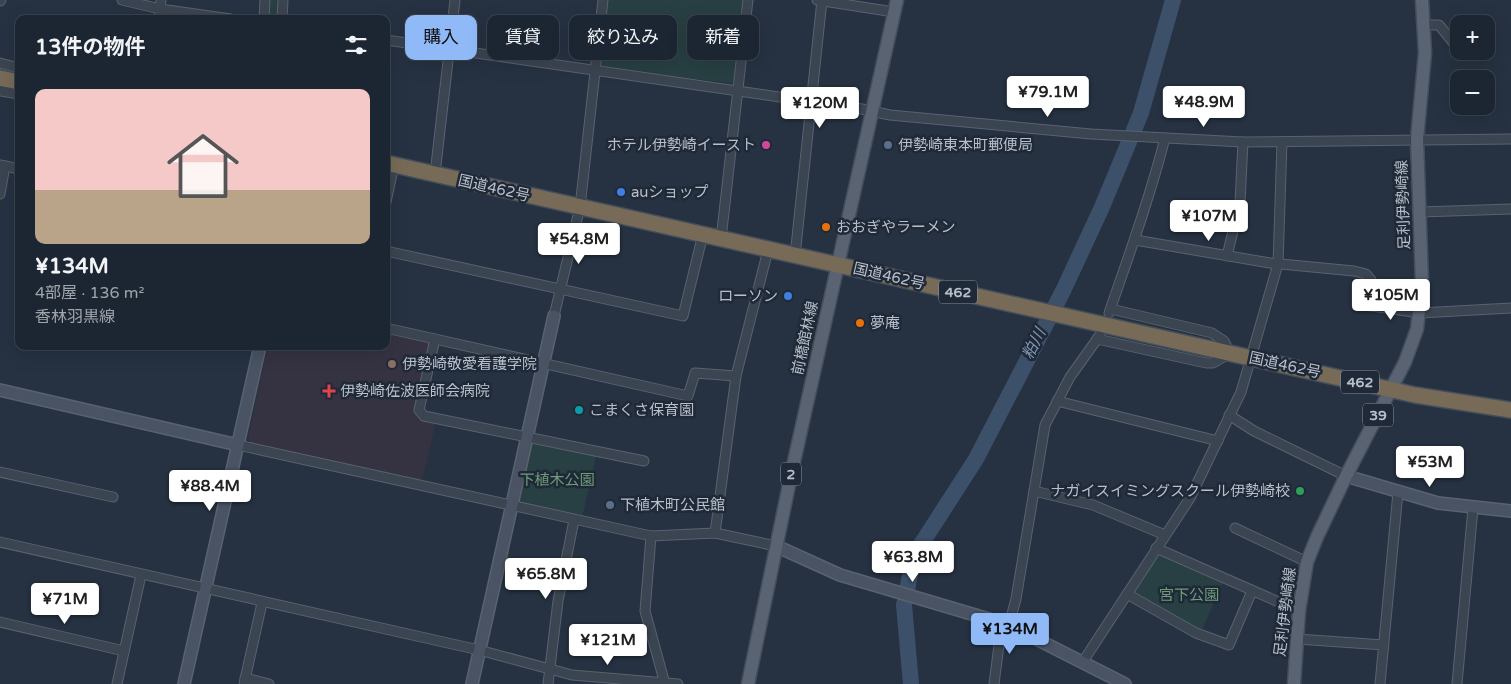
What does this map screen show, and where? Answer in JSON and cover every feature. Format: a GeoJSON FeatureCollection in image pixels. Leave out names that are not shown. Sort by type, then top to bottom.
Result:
{"type":"FeatureCollection","features":[{"type":"Feature","properties":{"kind":"highway"},"geometry":{"type":"LineString","coordinates":[[0,78],[15,81]]}},
{"type":"Feature","properties":{"kind":"highway","name":"国道462号"},"geometry":{"type":"LineString","coordinates":[[390,164],[1250,358],[1456,403],[1511,410]]}},
{"type":"Feature","properties":{"kind":"main road","name":"足利伊勢崎線"},"geometry":{"type":"LineString","coordinates":[[1294,684],[1299,611],[1307,562],[1317,536],[1346,476],[1392,389],[1414,340],[1420,313],[1422,284],[1417,139],[1424,66],[1422,0]]}},
{"type":"Feature","properties":{"kind":"main road","name":"前橋館林線"},"geometry":{"type":"LineString","coordinates":[[748,684],[776,546],[896,6]]}},
{"type":"Feature","properties":{"kind":"street"},"geometry":{"type":"LineString","coordinates":[[122,0],[160,4],[212,15]]}},
{"type":"Feature","properties":{"kind":"street"},"geometry":{"type":"LineString","coordinates":[[264,15],[265,0]]}},
{"type":"Feature","properties":{"kind":"street"},"geometry":{"type":"LineString","coordinates":[[282,15],[283,0]]}},
{"type":"Feature","properties":{"kind":"street"},"geometry":{"type":"LineString","coordinates":[[454,15],[456,0]]}},
{"type":"Feature","properties":{"kind":"street"},"geometry":{"type":"LineString","coordinates":[[472,684],[580,207],[604,0]]}},
{"type":"Feature","properties":{"kind":"street"},"geometry":{"type":"LineString","coordinates":[[721,238],[748,0]]}},
{"type":"Feature","properties":{"kind":"street"},"geometry":{"type":"LineString","coordinates":[[795,256],[820,0],[896,6]]}},
{"type":"Feature","properties":{"kind":"street"},"geometry":{"type":"LineString","coordinates":[[1424,25],[1439,25],[1450,39]]}},
{"type":"Feature","properties":{"kind":"street"},"geometry":{"type":"LineString","coordinates":[[390,41],[405,43]]}},
{"type":"Feature","properties":{"kind":"street"},"geometry":{"type":"LineString","coordinates":[[477,53],[890,114],[1091,134],[1243,142],[1417,139],[1511,140]]}},
{"type":"Feature","properties":{"kind":"street"},"geometry":{"type":"LineString","coordinates":[[435,174],[449,60]]}},
{"type":"Feature","properties":{"kind":"street"},"geometry":{"type":"LineString","coordinates":[[0,63],[15,67]]}},
{"type":"Feature","properties":{"kind":"street"},"geometry":{"type":"LineString","coordinates":[[0,91],[15,93]]}},
{"type":"Feature","properties":{"kind":"street"},"geometry":{"type":"LineString","coordinates":[[994,684],[1005,623],[1016,599],[1044,425],[1074,370],[1098,337],[1206,363],[1213,363],[1230,353],[1219,336],[1198,329],[1110,312],[1125,263],[1135,240],[1163,137]]}},
{"type":"Feature","properties":{"kind":"street"},"geometry":{"type":"LineString","coordinates":[[1227,256],[1240,202],[1243,142]]}},
{"type":"Feature","properties":{"kind":"street"},"geometry":{"type":"LineString","coordinates":[[1082,663],[1199,481],[1229,415],[1242,392],[1250,358],[1278,264],[1282,142]]}},
{"type":"Feature","properties":{"kind":"street"},"geometry":{"type":"LineString","coordinates":[[0,194],[3,166]]}},
{"type":"Feature","properties":{"kind":"street"},"geometry":{"type":"LineString","coordinates":[[1420,212],[1511,209]]}},
{"type":"Feature","properties":{"kind":"street"},"geometry":{"type":"LineString","coordinates":[[390,252],[684,316],[703,234]]}},
{"type":"Feature","properties":{"kind":"street"},"geometry":{"type":"LineString","coordinates":[[1135,240],[1278,264],[1340,269],[1366,274],[1371,280],[1365,305],[1420,313],[1511,308]]}},
{"type":"Feature","properties":{"kind":"street"},"geometry":{"type":"LineString","coordinates":[[715,533],[736,376],[768,250]]}},
{"type":"Feature","properties":{"kind":"street"},"geometry":{"type":"LineString","coordinates":[[390,329],[688,396],[695,373],[736,376]]}},
{"type":"Feature","properties":{"kind":"street"},"geometry":{"type":"LineString","coordinates":[[434,339],[419,410],[424,416],[644,461]]}},
{"type":"Feature","properties":{"kind":"street"},"geometry":{"type":"LineString","coordinates":[[184,684],[259,350]]}},
{"type":"Feature","properties":{"kind":"street"},"geometry":{"type":"LineString","coordinates":[[0,390],[651,536],[715,533],[776,546],[838,574],[1005,623],[1125,684]]}},
{"type":"Feature","properties":{"kind":"street"},"geometry":{"type":"LineString","coordinates":[[1057,401],[1218,441]]}},
{"type":"Feature","properties":{"kind":"street"},"geometry":{"type":"LineString","coordinates":[[1229,415],[1269,439],[1346,476],[1438,503],[1511,511]]}},
{"type":"Feature","properties":{"kind":"street"},"geometry":{"type":"LineString","coordinates":[[0,472],[113,498]]}},
{"type":"Feature","properties":{"kind":"street"},"geometry":{"type":"LineString","coordinates":[[1034,491],[1093,505],[1165,535]]}},
{"type":"Feature","properties":{"kind":"street"},"geometry":{"type":"LineString","coordinates":[[1380,684],[1398,492]]}},
{"type":"Feature","properties":{"kind":"street"},"geometry":{"type":"LineString","coordinates":[[1457,684],[1473,508]]}},
{"type":"Feature","properties":{"kind":"street"},"geometry":{"type":"LineString","coordinates":[[548,684],[558,601],[574,520]]}},
{"type":"Feature","properties":{"kind":"street"},"geometry":{"type":"LineString","coordinates":[[1235,528],[1307,562]]}},
{"type":"Feature","properties":{"kind":"street"},"geometry":{"type":"LineString","coordinates":[[651,536],[645,611],[665,684]]}},
{"type":"Feature","properties":{"kind":"street"},"geometry":{"type":"LineString","coordinates":[[0,542],[262,603],[479,650],[572,675],[678,684]]}},
{"type":"Feature","properties":{"kind":"street"},"geometry":{"type":"LineString","coordinates":[[1156,548],[1299,611]]}},
{"type":"Feature","properties":{"kind":"street"},"geometry":{"type":"LineString","coordinates":[[117,684],[141,575]]}},
{"type":"Feature","properties":{"kind":"street"},"geometry":{"type":"LineString","coordinates":[[1127,594],[1196,633],[1229,645],[1252,591]]}},
{"type":"Feature","properties":{"kind":"street"},"geometry":{"type":"LineString","coordinates":[[262,603],[244,681],[269,684]]}},
{"type":"Feature","properties":{"kind":"street"},"geometry":{"type":"LineString","coordinates":[[0,622],[124,651]]}},
{"type":"Feature","properties":{"kind":"street"},"geometry":{"type":"LineString","coordinates":[[1297,639],[1384,646]]}},
{"type":"Feature","properties":{"kind":"shaded area"},"geometry":{"type":"Polygon","coordinates":[[[390,333],[430,342],[431,345],[417,411],[436,421],[422,482],[251,443],[248,438],[267,350],[390,350],[390,333]]]}},
{"type":"Feature","properties":{"kind":"green space"},"geometry":{"type":"Polygon","coordinates":[[[269,0],[279,0],[277,15],[270,15],[268,10],[269,0]]]}},
{"type":"Feature","properties":{"kind":"green space"},"geometry":{"type":"Polygon","coordinates":[[[608,0],[743,0],[742,15],[687,15],[687,60],[737,60],[735,80],[731,83],[606,69],[602,64],[602,60],[677,60],[677,15],[607,15],[608,0]]]}},
{"type":"Feature","properties":{"kind":"green space","name":"下植木公園"},"geometry":{"type":"Polygon","coordinates":[[[532,443],[596,456],[582,518],[520,501],[532,443]]]}},
{"type":"Feature","properties":{"kind":"green space","name":"宮下公園"},"geometry":{"type":"Polygon","coordinates":[[[1162,556],[1223,582],[1201,632],[1136,595],[1135,590],[1156,558],[1162,556]]]}},
{"type":"Feature","properties":{"kind":"waterway","name":"粕川"},"geometry":{"type":"LineString","coordinates":[[911,684],[904,605],[910,575],[920,546],[976,459],[1063,291],[1102,207],[1141,113],[1173,0]]}},
{"type":"Feature","properties":{"kind":"place","name":"ホテル伊勢崎イースト"},"geometry":{"type":"Point","coordinates":[766,145]}},
{"type":"Feature","properties":{"kind":"place","name":"伊勢崎東本町郵便局"},"geometry":{"type":"Point","coordinates":[888,145]}},
{"type":"Feature","properties":{"kind":"place","name":"auショップ"},"geometry":{"type":"Point","coordinates":[621,192]}},
{"type":"Feature","properties":{"kind":"place","name":"おおぎやラーメン"},"geometry":{"type":"Point","coordinates":[826,227]}},
{"type":"Feature","properties":{"kind":"place","name":"ローソン"},"geometry":{"type":"Point","coordinates":[788,296]}},
{"type":"Feature","properties":{"kind":"place","name":"夢庵"},"geometry":{"type":"Point","coordinates":[860,323]}},
{"type":"Feature","properties":{"kind":"place","name":"伊勢崎敬愛看護学院"},"geometry":{"type":"Point","coordinates":[392,364]}},
{"type":"Feature","properties":{"kind":"place","name":"伊勢崎佐波医師会病院"},"geometry":{"type":"Point","coordinates":[329,391]}},
{"type":"Feature","properties":{"kind":"place","name":"こまくさ保育園"},"geometry":{"type":"Point","coordinates":[579,410]}},
{"type":"Feature","properties":{"kind":"place","name":"ナガイスイミングスクール伊勢崎校"},"geometry":{"type":"Point","coordinates":[1300,491]}},
{"type":"Feature","properties":{"kind":"place","name":"下植木町公民館"},"geometry":{"type":"Point","coordinates":[610,505]}}]}
